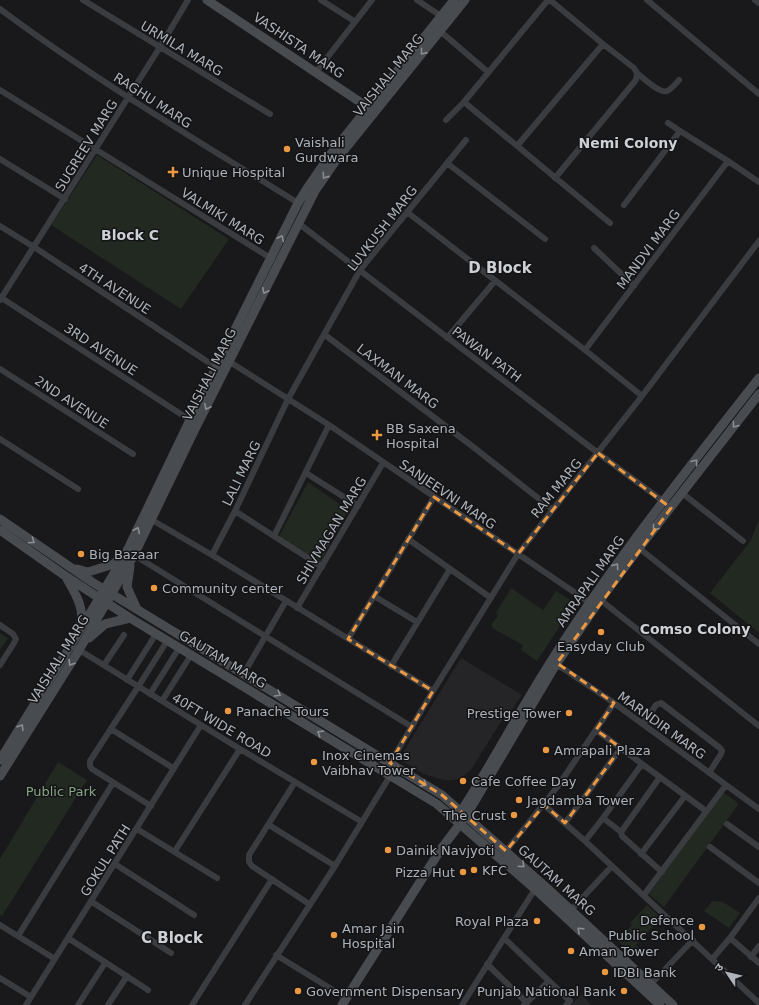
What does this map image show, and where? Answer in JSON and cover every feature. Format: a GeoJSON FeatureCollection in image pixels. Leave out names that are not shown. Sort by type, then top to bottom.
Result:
{"type":"FeatureCollection","features":[{"type":"Feature","properties":{"kind":"street","name":"URMILA MARG"},"geometry":{"type":"LineString","coordinates":[[83,0],[270,114]]}},
{"type":"Feature","properties":{"kind":"street","name":"SUGREEV MARG"},"geometry":{"type":"LineString","coordinates":[[0,298],[65,199],[188,0]]}},
{"type":"Feature","properties":{"kind":"street","name":"VASHISTA MARG"},"geometry":{"type":"LineString","coordinates":[[207,0],[372,110]]}},
{"type":"Feature","properties":{"kind":"street"},"geometry":{"type":"LineString","coordinates":[[321,0],[354,22]]}},
{"type":"Feature","properties":{"kind":"street"},"geometry":{"type":"LineString","coordinates":[[316,72],[372,0]]}},
{"type":"Feature","properties":{"kind":"street"},"geometry":{"type":"LineString","coordinates":[[417,0],[441,16]]}},
{"type":"Feature","properties":{"kind":"street","name":"VAISHALI MARG"},"geometry":{"type":"LineString","coordinates":[[437,28],[441,16],[454,0]]}},
{"type":"Feature","properties":{"kind":"street","name":"VAISHALI MARG"},"geometry":{"type":"LineString","coordinates":[[148,518],[196,427],[226,360],[295,220],[372,110],[437,28],[465,0]]}},
{"type":"Feature","properties":{"kind":"street"},"geometry":{"type":"LineString","coordinates":[[446,120],[464,102],[549,0],[634,68],[637,73],[656,88],[663,92],[668,91],[680,80]]}},
{"type":"Feature","properties":{"kind":"street"},"geometry":{"type":"LineString","coordinates":[[647,0],[759,94]]}},
{"type":"Feature","properties":{"kind":"street"},"geometry":{"type":"LineString","coordinates":[[755,0],[759,3]]}},
{"type":"Feature","properties":{"kind":"street","name":"RAGHU MARG"},"geometry":{"type":"LineString","coordinates":[[0,9],[128,98],[298,203]]}},
{"type":"Feature","properties":{"kind":"street"},"geometry":{"type":"LineString","coordinates":[[437,28],[488,72]]}},
{"type":"Feature","properties":{"kind":"street"},"geometry":{"type":"LineString","coordinates":[[517,146],[603,44]]}},
{"type":"Feature","properties":{"kind":"street"},"geometry":{"type":"LineString","coordinates":[[555,178],[636,80],[637,73]]}},
{"type":"Feature","properties":{"kind":"street","name":"VALMIKI MARG"},"geometry":{"type":"LineString","coordinates":[[0,90],[275,261]]}},
{"type":"Feature","properties":{"kind":"street"},"geometry":{"type":"LineString","coordinates":[[464,102],[610,223]]}},
{"type":"Feature","properties":{"kind":"street","name":"VAISHALI MARG"},"geometry":{"type":"LineString","coordinates":[[295,220],[298,203],[330,155],[372,110]]}},
{"type":"Feature","properties":{"kind":"street"},"geometry":{"type":"LineString","coordinates":[[668,123],[759,182]]}},
{"type":"Feature","properties":{"kind":"street"},"geometry":{"type":"LineString","coordinates":[[624,205],[680,131]]}},
{"type":"Feature","properties":{"kind":"street","name":"LUVKUSH MARG"},"geometry":{"type":"LineString","coordinates":[[288,399],[360,270],[466,140]]}},
{"type":"Feature","properties":{"kind":"street"},"geometry":{"type":"LineString","coordinates":[[0,159],[65,199]]}},
{"type":"Feature","properties":{"kind":"street","name":"MANDVI MARG"},"geometry":{"type":"LineString","coordinates":[[585,350],[728,161]]}},
{"type":"Feature","properties":{"kind":"street"},"geometry":{"type":"LineString","coordinates":[[447,163],[545,239]]}},
{"type":"Feature","properties":{"kind":"street"},"geometry":{"type":"LineString","coordinates":[[407,212],[642,396]]}},
{"type":"Feature","properties":{"kind":"street","name":"PAWAN PATH"},"geometry":{"type":"LineString","coordinates":[[295,220],[667,505]]}},
{"type":"Feature","properties":{"kind":"street","name":"4TH AVENUE"},"geometry":{"type":"LineString","coordinates":[[0,226],[217,368]]}},
{"type":"Feature","properties":{"kind":"street","name":"RAM MARG"},"geometry":{"type":"LineString","coordinates":[[390,763],[518,554],[642,396],[759,241]]}},
{"type":"Feature","properties":{"kind":"street"},"geometry":{"type":"LineString","coordinates":[[594,248],[634,286]]}},
{"type":"Feature","properties":{"kind":"street"},"geometry":{"type":"LineString","coordinates":[[448,338],[494,280]]}},
{"type":"Feature","properties":{"kind":"street","name":"3RD AVENUE"},"geometry":{"type":"LineString","coordinates":[[0,298],[190,420]]}},
{"type":"Feature","properties":{"kind":"street","name":"LAXMAN MARG"},"geometry":{"type":"LineString","coordinates":[[325,335],[472,446],[552,509]]}},
{"type":"Feature","properties":{"kind":"street","name":"VAISHALI MARG"},"geometry":{"type":"LineString","coordinates":[[0,776],[131,555],[190,420],[217,368],[226,360]]}},
{"type":"Feature","properties":{"kind":"street","name":"SANJEEVNI MARG"},"geometry":{"type":"LineString","coordinates":[[226,360],[329,425],[518,554],[595,602],[759,726]]}},
{"type":"Feature","properties":{"kind":"street","name":"2ND AVENUE"},"geometry":{"type":"LineString","coordinates":[[0,369],[133,454]]}},
{"type":"Feature","properties":{"kind":"street","name":"AMRAPALI MARG"},"geometry":{"type":"LineString","coordinates":[[463,814],[552,664],[595,602],[756,388],[759,378]]}},
{"type":"Feature","properties":{"kind":"street","name":"AMRAPALI MARG"},"geometry":{"type":"LineString","coordinates":[[595,602],[639,548],[667,505],[682,493],[759,394]]}},
{"type":"Feature","properties":{"kind":"street","name":"LALI MARG"},"geometry":{"type":"LineString","coordinates":[[212,555],[235,511],[288,399]]}},
{"type":"Feature","properties":{"kind":"street"},"geometry":{"type":"LineString","coordinates":[[274,536],[329,425]]}},
{"type":"Feature","properties":{"kind":"street"},"geometry":{"type":"LineString","coordinates":[[0,439],[78,489]]}},
{"type":"Feature","properties":{"kind":"street","name":"SHIVMAGAN MARG"},"geometry":{"type":"LineString","coordinates":[[297,608],[383,463]]}},
{"type":"Feature","properties":{"kind":"street"},"geometry":{"type":"LineString","coordinates":[[306,473],[358,506]]}},
{"type":"Feature","properties":{"kind":"street"},"geometry":{"type":"LineString","coordinates":[[682,493],[743,541]]}},
{"type":"Feature","properties":{"kind":"street"},"geometry":{"type":"LineString","coordinates":[[348,639],[434,497]]}},
{"type":"Feature","properties":{"kind":"street"},"geometry":{"type":"LineString","coordinates":[[235,511],[322,567]]}},
{"type":"Feature","properties":{"kind":"street"},"geometry":{"type":"LineString","coordinates":[[148,518],[212,555],[433,691]]}},
{"type":"Feature","properties":{"kind":"street"},"geometry":{"type":"LineString","coordinates":[[0,519],[109,592]]}},
{"type":"Feature","properties":{"kind":"street","name":"GAUTAM MARG"},"geometry":{"type":"LineString","coordinates":[[0,530],[64,575],[130,618],[352,756],[390,776],[437,804],[535,889],[660,1005]]}},
{"type":"Feature","properties":{"kind":"street"},"geometry":{"type":"LineString","coordinates":[[408,539],[491,598]]}},
{"type":"Feature","properties":{"kind":"street"},"geometry":{"type":"LineString","coordinates":[[639,548],[759,644]]}},
{"type":"Feature","properties":{"kind":"street"},"geometry":{"type":"LineString","coordinates":[[70,567],[88,572],[114,564],[131,555]]}},
{"type":"Feature","properties":{"kind":"street"},"geometry":{"type":"LineString","coordinates":[[131,555],[127,587],[136,609]]}},
{"type":"Feature","properties":{"kind":"street"},"geometry":{"type":"LineString","coordinates":[[131,555],[266,636],[412,727]]}},
{"type":"Feature","properties":{"kind":"street"},"geometry":{"type":"LineString","coordinates":[[391,666],[450,569]]}},
{"type":"Feature","properties":{"kind":"street"},"geometry":{"type":"LineString","coordinates":[[64,575],[78,596],[83,619],[77,644]]}},
{"type":"Feature","properties":{"kind":"street","name":"GAUTAM MARG"},"geometry":{"type":"LineString","coordinates":[[109,592],[442,795],[571,910],[673,1005]]}},
{"type":"Feature","properties":{"kind":"street"},"geometry":{"type":"LineString","coordinates":[[374,596],[417,622]]}},
{"type":"Feature","properties":{"kind":"street"},"geometry":{"type":"LineString","coordinates":[[244,673],[286,601]]}},
{"type":"Feature","properties":{"kind":"street"},"geometry":{"type":"LineString","coordinates":[[77,644],[105,624],[130,618]]}},
{"type":"Feature","properties":{"kind":"street"},"geometry":{"type":"LineString","coordinates":[[0,625],[14,634],[16,638],[0,665]]}},
{"type":"Feature","properties":{"kind":"street"},"geometry":{"type":"LineString","coordinates":[[127,680],[156,634]]}},
{"type":"Feature","properties":{"kind":"street"},"geometry":{"type":"LineString","coordinates":[[104,665],[124,635]]}},
{"type":"Feature","properties":{"kind":"street"},"geometry":{"type":"LineString","coordinates":[[151,806],[113,783],[90,766],[90,761],[167,641]]}},
{"type":"Feature","properties":{"kind":"street","name":"VAISHALI MARG"},"geometry":{"type":"LineString","coordinates":[[0,760],[77,644]]}},
{"type":"Feature","properties":{"kind":"street","name":"40FT WIDE ROAD"},"geometry":{"type":"LineString","coordinates":[[77,644],[104,665],[138,687],[362,822]]}},
{"type":"Feature","properties":{"kind":"street"},"geometry":{"type":"LineString","coordinates":[[162,701],[201,647]]}},
{"type":"Feature","properties":{"kind":"street"},"geometry":{"type":"LineString","coordinates":[[150,694],[179,648]]}},
{"type":"Feature","properties":{"kind":"street","name":"AMRAPALI MARG"},"geometry":{"type":"LineString","coordinates":[[463,814],[489,777],[552,664]]}},
{"type":"Feature","properties":{"kind":"street","name":"MARNDIR MARG"},"geometry":{"type":"LineString","coordinates":[[552,664],[564,668],[614,703],[759,809]]}},
{"type":"Feature","properties":{"kind":"street"},"geometry":{"type":"LineString","coordinates":[[506,851],[544,805],[614,703]]}},
{"type":"Feature","properties":{"kind":"street"},"geometry":{"type":"LineString","coordinates":[[643,724],[656,705],[661,703],[720,748],[722,752],[710,773]]}},
{"type":"Feature","properties":{"kind":"street","name":"GOKUL PATH"},"geometry":{"type":"LineString","coordinates":[[26,1005],[92,902],[173,768],[201,725]]}},
{"type":"Feature","properties":{"kind":"street"},"geometry":{"type":"LineString","coordinates":[[111,729],[173,768]]}},
{"type":"Feature","properties":{"kind":"street"},"geometry":{"type":"LineString","coordinates":[[596,730],[706,811]]}},
{"type":"Feature","properties":{"kind":"street"},"geometry":{"type":"LineString","coordinates":[[565,823],[621,748]]}},
{"type":"Feature","properties":{"kind":"street"},"geometry":{"type":"LineString","coordinates":[[175,851],[240,749]]}},
{"type":"Feature","properties":{"kind":"street"},"geometry":{"type":"LineString","coordinates":[[585,841],[642,764]]}},
{"type":"Feature","properties":{"kind":"street"},"geometry":{"type":"LineString","coordinates":[[245,1005],[335,866],[390,776]]}},
{"type":"Feature","properties":{"kind":"street"},"geometry":{"type":"LineString","coordinates":[[621,832],[660,777]]}},
{"type":"Feature","properties":{"kind":"street"},"geometry":{"type":"LineString","coordinates":[[295,782],[249,855],[249,862],[252,866],[309,904]]}},
{"type":"Feature","properties":{"kind":"street"},"geometry":{"type":"LineString","coordinates":[[18,936],[113,783]]}},
{"type":"Feature","properties":{"kind":"street"},"geometry":{"type":"LineString","coordinates":[[644,895],[726,785]]}},
{"type":"Feature","properties":{"kind":"street"},"geometry":{"type":"LineString","coordinates":[[641,854],[684,796]]}},
{"type":"Feature","properties":{"kind":"street"},"geometry":{"type":"LineString","coordinates":[[544,805],[713,958],[759,1003]]}},
{"type":"Feature","properties":{"kind":"street"},"geometry":{"type":"LineString","coordinates":[[276,955],[344,1002],[463,814]]}},
{"type":"Feature","properties":{"kind":"street"},"geometry":{"type":"LineString","coordinates":[[603,818],[621,832],[622,836],[662,872]]}},
{"type":"Feature","properties":{"kind":"street"},"geometry":{"type":"LineString","coordinates":[[727,824],[759,847]]}},
{"type":"Feature","properties":{"kind":"street"},"geometry":{"type":"LineString","coordinates":[[269,825],[335,866]]}},
{"type":"Feature","properties":{"kind":"street"},"geometry":{"type":"LineString","coordinates":[[137,829],[217,878]]}},
{"type":"Feature","properties":{"kind":"street"},"geometry":{"type":"LineString","coordinates":[[710,847],[759,883]]}},
{"type":"Feature","properties":{"kind":"street"},"geometry":{"type":"LineString","coordinates":[[115,864],[194,915]]}},
{"type":"Feature","properties":{"kind":"street"},"geometry":{"type":"LineString","coordinates":[[571,910],[612,866]]}},
{"type":"Feature","properties":{"kind":"street"},"geometry":{"type":"LineString","coordinates":[[192,1005],[272,879]]}},
{"type":"Feature","properties":{"kind":"street"},"geometry":{"type":"LineString","coordinates":[[462,1005],[535,889]]}},
{"type":"Feature","properties":{"kind":"street"},"geometry":{"type":"LineString","coordinates":[[713,958],[730,938],[759,898]]}},
{"type":"Feature","properties":{"kind":"street"},"geometry":{"type":"LineString","coordinates":[[92,902],[171,953]]}},
{"type":"Feature","properties":{"kind":"street"},"geometry":{"type":"LineString","coordinates":[[0,926],[55,959]]}},
{"type":"Feature","properties":{"kind":"street"},"geometry":{"type":"LineString","coordinates":[[651,984],[696,934]]}},
{"type":"Feature","properties":{"kind":"street"},"geometry":{"type":"LineString","coordinates":[[68,938],[148,990]]}},
{"type":"Feature","properties":{"kind":"street"},"geometry":{"type":"LineString","coordinates":[[504,938],[570,1001],[566,1005]]}},
{"type":"Feature","properties":{"kind":"street"},"geometry":{"type":"LineString","coordinates":[[730,938],[759,963]]}},
{"type":"Feature","properties":{"kind":"street"},"geometry":{"type":"LineString","coordinates":[[751,956],[759,946]]}},
{"type":"Feature","properties":{"kind":"street"},"geometry":{"type":"LineString","coordinates":[[78,1005],[105,963]]}},
{"type":"Feature","properties":{"kind":"street"},"geometry":{"type":"LineString","coordinates":[[487,964],[525,1004],[549,981]]}},
{"type":"Feature","properties":{"kind":"street"},"geometry":{"type":"LineString","coordinates":[[108,1005],[127,976]]}},
{"type":"Feature","properties":{"kind":"street"},"geometry":{"type":"LineString","coordinates":[[0,978],[31,997]]}},
{"type":"Feature","properties":{"kind":"highlighted area"},"geometry":{"type":"Polygon","coordinates":[[[598,453],[671,508],[557,663],[614,703],[596,730],[621,748],[565,823],[544,805],[506,851],[442,795],[390,763],[433,691],[348,639],[434,497],[518,554],[598,453]]]}},
{"type":"Feature","properties":{"kind":"shaded area"},"geometry":{"type":"Polygon","coordinates":[[[461,658],[522,695],[511,711],[508,710],[471,770],[461,778],[444,780],[424,774],[399,759],[461,658]]]}},
{"type":"Feature","properties":{"kind":"shaded area"},"geometry":{"type":"Polygon","coordinates":[[[582,994],[591,1005],[571,1005],[582,994]]]}},
{"type":"Feature","properties":{"kind":"green space"},"geometry":{"type":"Polygon","coordinates":[[[97,155],[229,239],[181,309],[51,225],[97,155]]]}},
{"type":"Feature","properties":{"kind":"green space"},"geometry":{"type":"Polygon","coordinates":[[[308,482],[348,510],[319,565],[278,538],[308,482]]]}},
{"type":"Feature","properties":{"kind":"green space"},"geometry":{"type":"Polygon","coordinates":[[[759,519],[759,633],[710,593],[751,540],[759,519]]]}},
{"type":"Feature","properties":{"kind":"green space"},"geometry":{"type":"Polygon","coordinates":[[[511,588],[543,610],[556,591],[575,603],[537,661],[521,650],[523,645],[492,628],[492,624],[498,616],[496,613],[511,588]]]}},
{"type":"Feature","properties":{"kind":"green space"},"geometry":{"type":"Polygon","coordinates":[[[0,633],[8,638],[0,650],[0,633]]]}},
{"type":"Feature","properties":{"kind":"green space","name":"Public Park"},"geometry":{"type":"Polygon","coordinates":[[[58,762],[87,780],[2,916],[0,915],[0,859],[58,762]]]}},
{"type":"Feature","properties":{"kind":"green space"},"geometry":{"type":"Polygon","coordinates":[[[723,792],[737,802],[738,805],[664,907],[649,894],[723,792]]]}},
{"type":"Feature","properties":{"kind":"green space"},"geometry":{"type":"Polygon","coordinates":[[[712,901],[723,902],[740,913],[729,928],[704,911],[712,901]]]}},
{"type":"Feature","properties":{"kind":"green space"},"geometry":{"type":"Polygon","coordinates":[[[647,905],[661,918],[636,945],[639,948],[632,954],[617,940],[632,925],[630,923],[647,905]]]}},
{"type":"Feature","properties":{"kind":"place","name":"Vaishali Gurdwara"},"geometry":{"type":"Point","coordinates":[287,149]}},
{"type":"Feature","properties":{"kind":"place","name":"Unique Hospital"},"geometry":{"type":"Point","coordinates":[173,172]}},
{"type":"Feature","properties":{"kind":"place","name":"BB Saxena Hospital"},"geometry":{"type":"Point","coordinates":[377,435]}},
{"type":"Feature","properties":{"kind":"place","name":"Big Bazaar"},"geometry":{"type":"Point","coordinates":[81,554]}},
{"type":"Feature","properties":{"kind":"place","name":"Community center"},"geometry":{"type":"Point","coordinates":[154,588]}},
{"type":"Feature","properties":{"kind":"place","name":"Easyday Club"},"geometry":{"type":"Point","coordinates":[601,632]}},
{"type":"Feature","properties":{"kind":"place","name":"Panache Tours"},"geometry":{"type":"Point","coordinates":[228,711]}},
{"type":"Feature","properties":{"kind":"place","name":"Prestige Tower"},"geometry":{"type":"Point","coordinates":[569,713]}},
{"type":"Feature","properties":{"kind":"place","name":"Amrapali Plaza"},"geometry":{"type":"Point","coordinates":[546,750]}},
{"type":"Feature","properties":{"kind":"place","name":"Inox Cinemas Vaibhav Tower"},"geometry":{"type":"Point","coordinates":[314,762]}},
{"type":"Feature","properties":{"kind":"place","name":"Cafe Coffee Day"},"geometry":{"type":"Point","coordinates":[463,781]}},
{"type":"Feature","properties":{"kind":"place","name":"Jagdamba Tower"},"geometry":{"type":"Point","coordinates":[519,800]}},
{"type":"Feature","properties":{"kind":"place","name":"The Crust"},"geometry":{"type":"Point","coordinates":[514,815]}},
{"type":"Feature","properties":{"kind":"place","name":"Dainik Navjyoti"},"geometry":{"type":"Point","coordinates":[388,850]}},
{"type":"Feature","properties":{"kind":"place","name":"KFC"},"geometry":{"type":"Point","coordinates":[474,870]}},
{"type":"Feature","properties":{"kind":"place","name":"Pizza Hut"},"geometry":{"type":"Point","coordinates":[463,872]}},
{"type":"Feature","properties":{"kind":"place","name":"Royal Plaza"},"geometry":{"type":"Point","coordinates":[537,921]}},
{"type":"Feature","properties":{"kind":"place","name":"Defence Public School"},"geometry":{"type":"Point","coordinates":[702,927]}},
{"type":"Feature","properties":{"kind":"place","name":"Amar Jain Hospital"},"geometry":{"type":"Point","coordinates":[334,935]}},
{"type":"Feature","properties":{"kind":"place","name":"Aman Tower"},"geometry":{"type":"Point","coordinates":[571,951]}},
{"type":"Feature","properties":{"kind":"place","name":"IDBI Bank"},"geometry":{"type":"Point","coordinates":[605,972]}},
{"type":"Feature","properties":{"kind":"place","name":"Government Dispensary"},"geometry":{"type":"Point","coordinates":[298,991]}},
{"type":"Feature","properties":{"kind":"place","name":"Punjab National Bank"},"geometry":{"type":"Point","coordinates":[624,991]}},
{"type":"Feature","properties":{"kind":"district","name":"Nemi Colony"},"geometry":{"type":"Point","coordinates":[628,143]}},
{"type":"Feature","properties":{"kind":"district","name":"Block C"},"geometry":{"type":"Point","coordinates":[130,235]}},
{"type":"Feature","properties":{"kind":"district","name":"D Block"},"geometry":{"type":"Point","coordinates":[500,268]}},
{"type":"Feature","properties":{"kind":"district","name":"Comso Colony"},"geometry":{"type":"Point","coordinates":[695,629]}},
{"type":"Feature","properties":{"kind":"district","name":"C Block"},"geometry":{"type":"Point","coordinates":[172,938]}}]}
